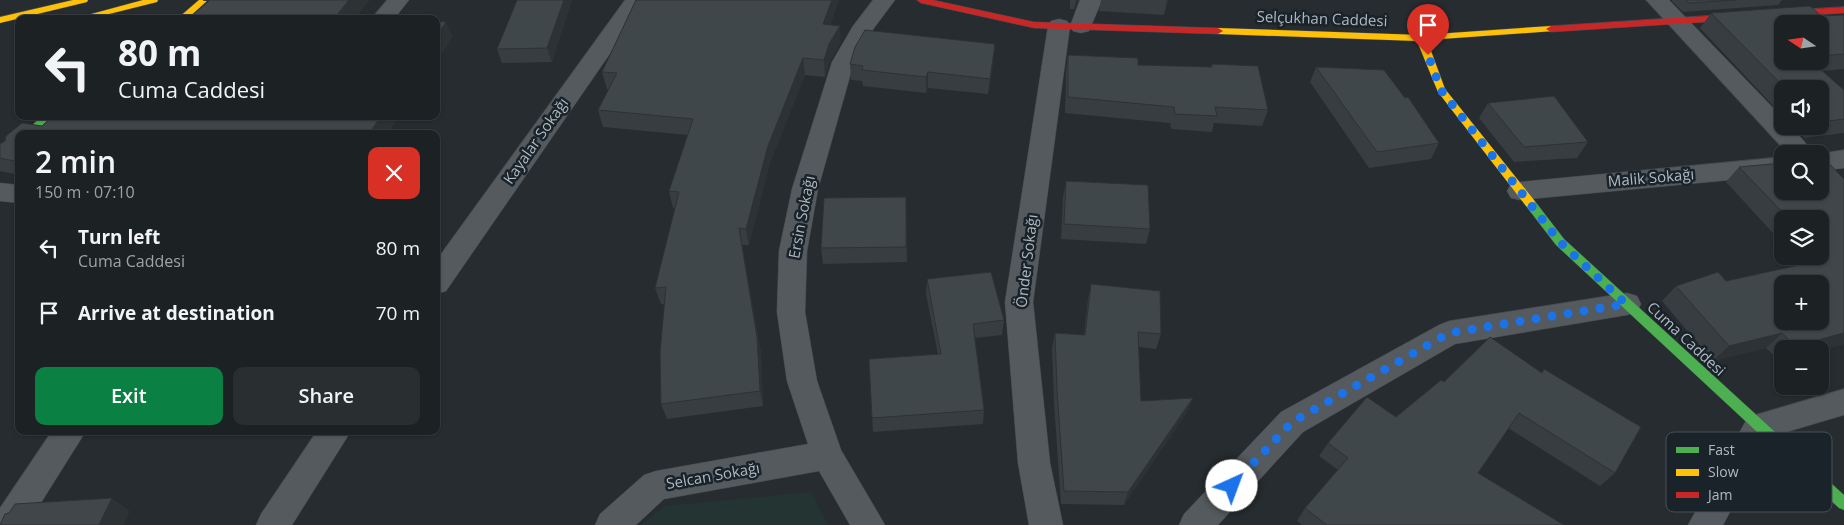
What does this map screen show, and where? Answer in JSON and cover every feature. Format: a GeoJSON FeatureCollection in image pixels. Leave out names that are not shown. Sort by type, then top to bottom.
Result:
{"type":"FeatureCollection","features":[{"type":"Feature","properties":{"kind":"street"},"geometry":{"type":"LineString","coordinates":[[21,15],[84,0]]}},
{"type":"Feature","properties":{"kind":"street"},"geometry":{"type":"LineString","coordinates":[[93,15],[154,0]]}},
{"type":"Feature","properties":{"kind":"street"},"geometry":{"type":"LineString","coordinates":[[148,12],[160,0]]}},
{"type":"Feature","properties":{"kind":"street"},"geometry":{"type":"LineString","coordinates":[[186,15],[204,0]]}},
{"type":"Feature","properties":{"kind":"street"},"geometry":{"type":"LineString","coordinates":[[385,15],[398,0]]}},
{"type":"Feature","properties":{"kind":"street","name":"Kayalar Sokağı"},"geometry":{"type":"LineString","coordinates":[[440,277],[636,0]]}},
{"type":"Feature","properties":{"kind":"street","name":"Ersin Sokağı"},"geometry":{"type":"LineString","coordinates":[[868,525],[827,455],[802,381],[792,312],[793,251],[806,189],[843,62],[864,26],[884,0]]}},
{"type":"Feature","properties":{"kind":"street","name":"Selçukhan Caddesi"},"geometry":{"type":"LineString","coordinates":[[922,0],[1034,25],[1421,38],[1844,10]]}},
{"type":"Feature","properties":{"kind":"street","name":"Önder Sokağı"},"geometry":{"type":"LineString","coordinates":[[1046,525],[1034,463],[1019,302],[1070,26],[1091,0]]}},
{"type":"Feature","properties":{"kind":"street"},"geometry":{"type":"LineString","coordinates":[[1657,0],[1795,145]]}},
{"type":"Feature","properties":{"kind":"street"},"geometry":{"type":"LineString","coordinates":[[0,20],[15,16]]}},
{"type":"Feature","properties":{"kind":"street","name":"Cuma Caddesi"},"geometry":{"type":"LineString","coordinates":[[1421,38],[1441,90],[1560,242],[1765,432]]}},
{"type":"Feature","properties":{"kind":"street"},"geometry":{"type":"LineString","coordinates":[[32,130],[44,120]]}},
{"type":"Feature","properties":{"kind":"street"},"geometry":{"type":"LineString","coordinates":[[1829,161],[1844,159]]}},
{"type":"Feature","properties":{"kind":"street","name":"Malik Sokağı"},"geometry":{"type":"LineString","coordinates":[[1520,191],[1774,167]]}},
{"type":"Feature","properties":{"kind":"street"},"geometry":{"type":"LineString","coordinates":[[0,192],[15,194]]}},
{"type":"Feature","properties":{"kind":"street"},"geometry":{"type":"LineString","coordinates":[[1196,525],[1292,422],[1449,333],[1626,304]]}},
{"type":"Feature","properties":{"kind":"street"},"geometry":{"type":"LineString","coordinates":[[1756,432],[1759,427],[1844,402]]}},
{"type":"Feature","properties":{"kind":"street"},"geometry":{"type":"LineString","coordinates":[[8,525],[67,435]]}},
{"type":"Feature","properties":{"kind":"street"},"geometry":{"type":"LineString","coordinates":[[273,525],[332,435]]}},
{"type":"Feature","properties":{"kind":"street","name":"Selcan Sokağı"},"geometry":{"type":"LineString","coordinates":[[612,525],[656,486],[827,455]]}},
{"type":"Feature","properties":{"kind":"street","name":"Cuma Caddesi"},"geometry":{"type":"LineString","coordinates":[[1832,493],[1844,504]]}},
{"type":"Feature","properties":{"kind":"street"},"geometry":{"type":"LineString","coordinates":[[1705,525],[1712,512]]}},
{"type":"Feature","properties":{"kind":"shaded area"},"geometry":{"type":"Polygon","coordinates":[[[811,492],[828,525],[641,525],[665,506],[811,492]]]}},
{"type":"Feature","properties":{"kind":"building"},"geometry":{"type":"Polygon","coordinates":[[[203,0],[349,0],[338,14],[341,15],[193,15],[209,1],[203,0]]]}},
{"type":"Feature","properties":{"kind":"building"},"geometry":{"type":"Polygon","coordinates":[[[517,0],[564,0],[547,48],[497,49],[517,0]]]}},
{"type":"Feature","properties":{"kind":"building"},"geometry":{"type":"Polygon","coordinates":[[[636,0],[832,0],[823,24],[840,26],[829,44],[824,60],[803,58],[768,146],[746,229],[739,228],[757,337],[760,391],[661,404],[660,352],[666,287],[655,288],[679,192],[669,191],[693,119],[598,110],[617,73],[602,72],[636,0]]]}},
{"type":"Feature","properties":{"kind":"building"},"geometry":{"type":"Polygon","coordinates":[[[1686,0],[1736,0],[1689,3],[1686,0]]]}},
{"type":"Feature","properties":{"kind":"building"},"geometry":{"type":"Polygon","coordinates":[[[1810,6],[1820,15],[1774,15],[1774,70],[1821,70],[1844,90],[1844,119],[1829,121],[1829,80],[1777,80],[1711,13],[1810,6]]]}},
{"type":"Feature","properties":{"kind":"building"},"geometry":{"type":"Polygon","coordinates":[[[1844,15],[1844,54],[1829,55],[1829,16],[1844,15]]]}},
{"type":"Feature","properties":{"kind":"building"},"geometry":{"type":"Polygon","coordinates":[[[440,21],[446,22],[440,31],[440,21]]]}},
{"type":"Feature","properties":{"kind":"building"},"geometry":{"type":"Polygon","coordinates":[[[865,30],[995,44],[990,79],[928,72],[926,77],[862,70],[863,66],[850,64],[855,47],[865,30]]]}},
{"type":"Feature","properties":{"kind":"building"},"geometry":{"type":"Polygon","coordinates":[[[1068,55],[1138,58],[1138,65],[1212,67],[1212,64],[1258,66],[1268,110],[1215,107],[1217,116],[1175,114],[1174,107],[1068,97],[1068,55]]]}},
{"type":"Feature","properties":{"kind":"building"},"geometry":{"type":"Polygon","coordinates":[[[1316,67],[1384,70],[1405,98],[1408,97],[1439,143],[1377,152],[1316,67]]]}},
{"type":"Feature","properties":{"kind":"building"},"geometry":{"type":"Polygon","coordinates":[[[1554,96],[1588,142],[1524,147],[1488,103],[1554,96]]]}},
{"type":"Feature","properties":{"kind":"building"},"geometry":{"type":"Polygon","coordinates":[[[49,120],[378,120],[372,130],[15,130],[15,161],[0,158],[0,144],[5,141],[6,136],[22,123],[42,126],[49,120]]]}},
{"type":"Feature","properties":{"kind":"building"},"geometry":{"type":"Polygon","coordinates":[[[1829,163],[1844,179],[1844,333],[1818,340],[1789,340],[1782,333],[1729,346],[1676,286],[1718,272],[1726,281],[1799,265],[1829,265],[1829,210],[1780,210],[1739,167],[1774,164],[1774,200],[1829,200],[1829,163]]]}},
{"type":"Feature","properties":{"kind":"building"},"geometry":{"type":"Polygon","coordinates":[[[1066,181],[1148,185],[1150,229],[1064,224],[1066,181]]]}},
{"type":"Feature","properties":{"kind":"building"},"geometry":{"type":"Polygon","coordinates":[[[906,197],[906,247],[821,248],[824,198],[906,197]]]}},
{"type":"Feature","properties":{"kind":"building"},"geometry":{"type":"Polygon","coordinates":[[[991,272],[1004,320],[973,324],[984,410],[872,418],[869,359],[941,354],[927,279],[991,272]]]}},
{"type":"Feature","properties":{"kind":"building"},"geometry":{"type":"Polygon","coordinates":[[[1091,284],[1160,291],[1161,334],[1138,332],[1141,401],[1193,398],[1128,492],[1064,491],[1055,333],[1085,335],[1091,284]]]}},
{"type":"Feature","properties":{"kind":"building"},"geometry":{"type":"Polygon","coordinates":[[[1490,337],[1542,373],[1544,369],[1641,427],[1615,473],[1519,413],[1478,473],[1564,525],[1327,525],[1305,508],[1348,458],[1328,443],[1367,397],[1396,417],[1441,380],[1444,382],[1490,337]]]}},
{"type":"Feature","properties":{"kind":"building"},"geometry":{"type":"Polygon","coordinates":[[[112,498],[99,525],[0,525],[5,514],[9,513],[15,504],[112,498]]]}},
{"type":"Feature","properties":{"kind":"traffic: fast"},"geometry":{"type":"LineString","coordinates":[[32,130],[44,120]]}},
{"type":"Feature","properties":{"kind":"traffic: fast"},"geometry":{"type":"LineString","coordinates":[[1530,203],[1560,242],[1766,432]]}},
{"type":"Feature","properties":{"kind":"traffic: fast"},"geometry":{"type":"LineString","coordinates":[[1832,493],[1844,504]]}},
{"type":"Feature","properties":{"kind":"traffic: slow"},"geometry":{"type":"LineString","coordinates":[[21,15],[84,0]]}},
{"type":"Feature","properties":{"kind":"traffic: slow"},"geometry":{"type":"LineString","coordinates":[[93,15],[154,0]]}},
{"type":"Feature","properties":{"kind":"traffic: slow"},"geometry":{"type":"LineString","coordinates":[[186,15],[204,0]]}},
{"type":"Feature","properties":{"kind":"traffic: slow"},"geometry":{"type":"LineString","coordinates":[[0,20],[15,16]]}},
{"type":"Feature","properties":{"kind":"traffic: slow"},"geometry":{"type":"LineString","coordinates":[[1218,31],[1421,38],[1551,29]]}},
{"type":"Feature","properties":{"kind":"traffic: slow"},"geometry":{"type":"LineString","coordinates":[[1421,38],[1441,90],[1530,203]]}},
{"type":"Feature","properties":{"kind":"traffic: jam"},"geometry":{"type":"LineString","coordinates":[[921,0],[1034,25],[1218,31]]}},
{"type":"Feature","properties":{"kind":"traffic: jam"},"geometry":{"type":"LineString","coordinates":[[1551,29],[1844,10]]}},
{"type":"Feature","properties":{"kind":"route"},"geometry":{"type":"LineString","coordinates":[[1232,486],[1292,422],[1449,333],[1626,304],[1560,242],[1441,90],[1428,55]]}}]}
